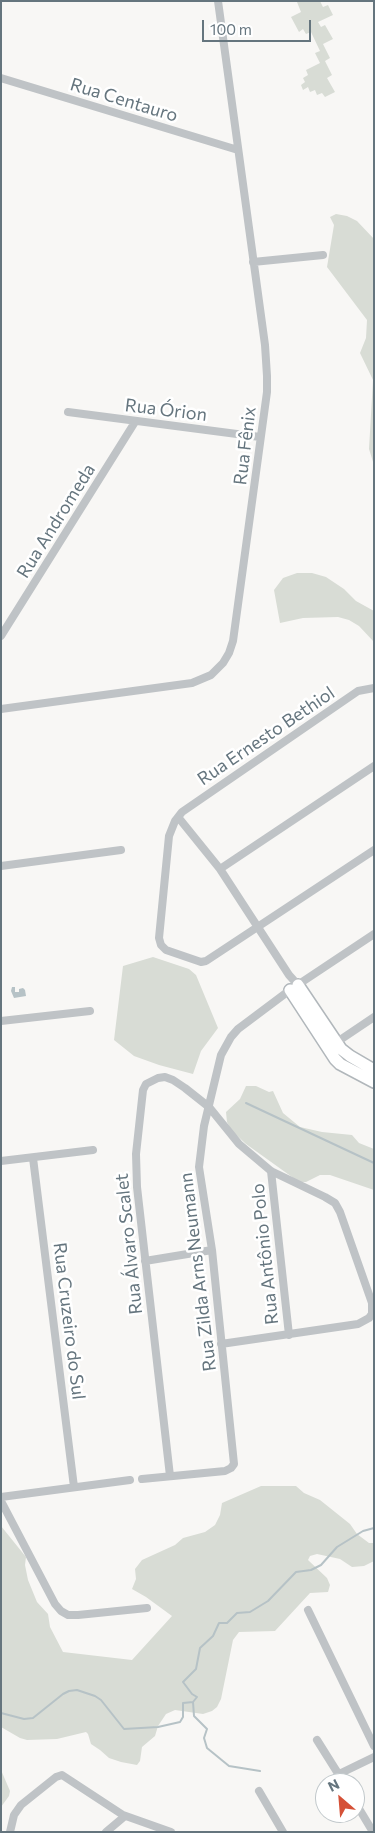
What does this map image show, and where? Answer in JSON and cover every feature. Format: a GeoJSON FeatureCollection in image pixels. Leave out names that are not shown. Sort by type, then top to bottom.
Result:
{"type":"FeatureCollection","features":[{"type":"Feature","properties":{"kind":"street","name":"Rua Fênix"},"geometry":{"type":"LineString","coordinates":[[1,709],[180,686],[204,679],[223,663],[229,653],[235,628],[267,392],[266,360],[218,1]]}},
{"type":"Feature","properties":{"kind":"street","name":"Rua Centauro"},"geometry":{"type":"LineString","coordinates":[[1,78],[238,150]]}},
{"type":"Feature","properties":{"kind":"street"},"geometry":{"type":"LineString","coordinates":[[253,262],[323,255]]}},
{"type":"Feature","properties":{"kind":"street","name":"Rua Órion"},"geometry":{"type":"LineString","coordinates":[[68,412],[260,438]]}},
{"type":"Feature","properties":{"kind":"street","name":"Rua Andromeda"},"geometry":{"type":"LineString","coordinates":[[1,636],[135,422]]}},
{"type":"Feature","properties":{"kind":"street","name":"Rua Ernesto Bethiol"},"geometry":{"type":"LineString","coordinates":[[178,817],[190,806],[358,691],[370,687],[374,688]]}},
{"type":"Feature","properties":{"kind":"street"},"geometry":{"type":"LineString","coordinates":[[220,869],[374,766]]}},
{"type":"Feature","properties":{"kind":"street"},"geometry":{"type":"LineString","coordinates":[[374,850],[258,927],[204,962],[166,950],[159,942],[169,836],[178,817],[220,869],[258,927],[289,975],[294,987],[332,1045],[340,1064],[374,1082]]}},
{"type":"Feature","properties":{"kind":"street"},"geometry":{"type":"LineString","coordinates":[[1,866],[121,850]]}},
{"type":"Feature","properties":{"kind":"street","name":"Rua Zilda Arns Neumann"},"geometry":{"type":"LineString","coordinates":[[170,1476],[225,1471],[234,1464],[212,1250],[200,1167],[204,1126],[221,1055],[238,1029],[294,987],[374,934]]}},
{"type":"Feature","properties":{"kind":"street"},"geometry":{"type":"LineString","coordinates":[[1,1021],[90,1011]]}},
{"type":"Feature","properties":{"kind":"street"},"geometry":{"type":"LineString","coordinates":[[332,1045],[374,1017]]}},
{"type":"Feature","properties":{"kind":"street"},"geometry":{"type":"LineString","coordinates":[[332,1045],[374,1070]]}},
{"type":"Feature","properties":{"kind":"street","name":"Rua Álvaro Scalet"},"geometry":{"type":"LineString","coordinates":[[170,1476],[136,1187],[136,1154],[143,1090],[151,1080],[165,1078],[180,1083],[209,1107],[239,1144],[271,1171],[325,1196],[338,1207],[372,1303],[372,1314],[369,1318],[358,1324],[289,1335]]}},
{"type":"Feature","properties":{"kind":"street"},"geometry":{"type":"LineString","coordinates":[[1,1161],[93,1150]]}},
{"type":"Feature","properties":{"kind":"street","name":"Rua Cruzeiro do Sul"},"geometry":{"type":"LineString","coordinates":[[33,1158],[74,1487]]}},
{"type":"Feature","properties":{"kind":"street","name":"Rua Antônio Polo"},"geometry":{"type":"LineString","coordinates":[[271,1171],[289,1335]]}},
{"type":"Feature","properties":{"kind":"street"},"geometry":{"type":"LineString","coordinates":[[145,1261],[212,1250]]}},
{"type":"Feature","properties":{"kind":"street"},"geometry":{"type":"LineString","coordinates":[[221,1344],[289,1335]]}},
{"type":"Feature","properties":{"kind":"street"},"geometry":{"type":"LineString","coordinates":[[142,1479],[170,1476]]}},
{"type":"Feature","properties":{"kind":"street"},"geometry":{"type":"LineString","coordinates":[[130,1480],[1,1499],[55,1604],[61,1612],[68,1615],[78,1615],[147,1608]]}},
{"type":"Feature","properties":{"kind":"street"},"geometry":{"type":"LineString","coordinates":[[308,1610],[374,1746]]}},
{"type":"Feature","properties":{"kind":"street"},"geometry":{"type":"LineString","coordinates":[[317,1740],[338,1773]]}},
{"type":"Feature","properties":{"kind":"street"},"geometry":{"type":"LineString","coordinates":[[341,1773],[374,1757]]}},
{"type":"Feature","properties":{"kind":"street"},"geometry":{"type":"LineString","coordinates":[[10,1832],[14,1815],[21,1805],[56,1777],[62,1776],[125,1816],[170,1832]]}},
{"type":"Feature","properties":{"kind":"street"},"geometry":{"type":"LineString","coordinates":[[259,1791],[283,1832]]}},
{"type":"Feature","properties":{"kind":"street"},"geometry":{"type":"LineString","coordinates":[[106,1832],[125,1816]]}},
{"type":"Feature","properties":{"kind":"street"},"geometry":{"type":"LineString","coordinates":[[365,1819],[373,1832]]}},
{"type":"Feature","properties":{"kind":"shaded area"},"geometry":{"type":"Polygon","coordinates":[[[320,1],[323,7],[328,5],[333,15],[318,22],[321,27],[325,25],[333,39],[323,44],[330,58],[325,61],[332,75],[327,78],[335,92],[325,97],[322,93],[317,95],[315,90],[310,92],[308,87],[303,90],[301,85],[305,82],[303,78],[308,75],[306,70],[320,63],[315,53],[320,51],[311,32],[306,34],[303,29],[299,32],[291,17],[301,12],[297,2],[320,1]]]}},
{"type":"Feature","properties":{"kind":"shaded area"},"geometry":{"type":"Polygon","coordinates":[[[336,214],[347,216],[357,221],[374,239],[374,465],[369,449],[373,380],[360,353],[366,338],[367,320],[327,267],[334,225],[330,217],[336,214]]]}},
{"type":"Feature","properties":{"kind":"shaded area"},"geometry":{"type":"Polygon","coordinates":[[[297,573],[312,573],[326,577],[344,589],[356,601],[374,611],[374,642],[359,626],[349,620],[338,617],[303,618],[280,623],[274,590],[283,578],[297,573]]]}},
{"type":"Feature","properties":{"kind":"shaded area"},"geometry":{"type":"Polygon","coordinates":[[[153,957],[189,969],[196,975],[218,1028],[201,1051],[193,1074],[134,1056],[114,1040],[123,966],[153,957]]]}},
{"type":"Feature","properties":{"kind":"shaded area"},"geometry":{"type":"Polygon","coordinates":[[[12,987],[15,987],[15,992],[19,992],[19,989],[23,988],[26,996],[14,998],[11,991],[12,987]]]}},
{"type":"Feature","properties":{"kind":"shaded area"},"geometry":{"type":"Polygon","coordinates":[[[246,1086],[256,1086],[269,1092],[273,1091],[283,1113],[300,1127],[322,1132],[352,1135],[359,1143],[374,1149],[374,1190],[330,1175],[320,1175],[306,1182],[299,1182],[246,1144],[231,1130],[227,1122],[226,1112],[240,1099],[246,1086]]]}},
{"type":"Feature","properties":{"kind":"shaded area"},"geometry":{"type":"Polygon","coordinates":[[[261,1486],[296,1486],[304,1493],[320,1500],[350,1524],[357,1534],[369,1543],[374,1543],[374,1561],[364,1566],[352,1567],[340,1559],[317,1554],[310,1556],[308,1560],[327,1578],[330,1585],[328,1592],[310,1593],[275,1631],[239,1632],[233,1640],[221,1699],[217,1707],[203,1714],[175,1710],[166,1714],[158,1726],[155,1736],[142,1747],[140,1761],[137,1765],[109,1758],[91,1744],[86,1732],[57,1739],[27,1740],[1,1727],[1,1526],[26,1557],[25,1565],[28,1580],[37,1602],[48,1614],[50,1627],[63,1652],[132,1660],[172,1616],[132,1589],[136,1579],[135,1569],[142,1560],[175,1545],[183,1538],[205,1532],[215,1525],[220,1515],[222,1503],[261,1486]]]}},
{"type":"Feature","properties":{"kind":"shaded area"},"geometry":{"type":"Polygon","coordinates":[[[1,1770],[10,1791],[9,1796],[1,1807],[1,1770]]]}},
{"type":"Feature","properties":{"kind":"waterway"},"geometry":{"type":"LineString","coordinates":[[246,1103],[374,1163]]}},
{"type":"Feature","properties":{"kind":"waterway"},"geometry":{"type":"LineString","coordinates":[[1,1713],[24,1719],[33,1718],[63,1694],[77,1690],[101,1700],[124,1729],[158,1727],[180,1722],[183,1717],[183,1703],[193,1702],[197,1697],[192,1694],[183,1682],[196,1669],[200,1648],[213,1636],[219,1623],[227,1623],[237,1613],[250,1612],[268,1601],[296,1572],[311,1570],[321,1565],[337,1547],[363,1531],[374,1528]]}},
{"type":"Feature","properties":{"kind":"waterway"},"geometry":{"type":"LineString","coordinates":[[193,1702],[194,1716],[207,1729],[204,1738],[207,1748],[229,1766],[260,1771]]}}]}
